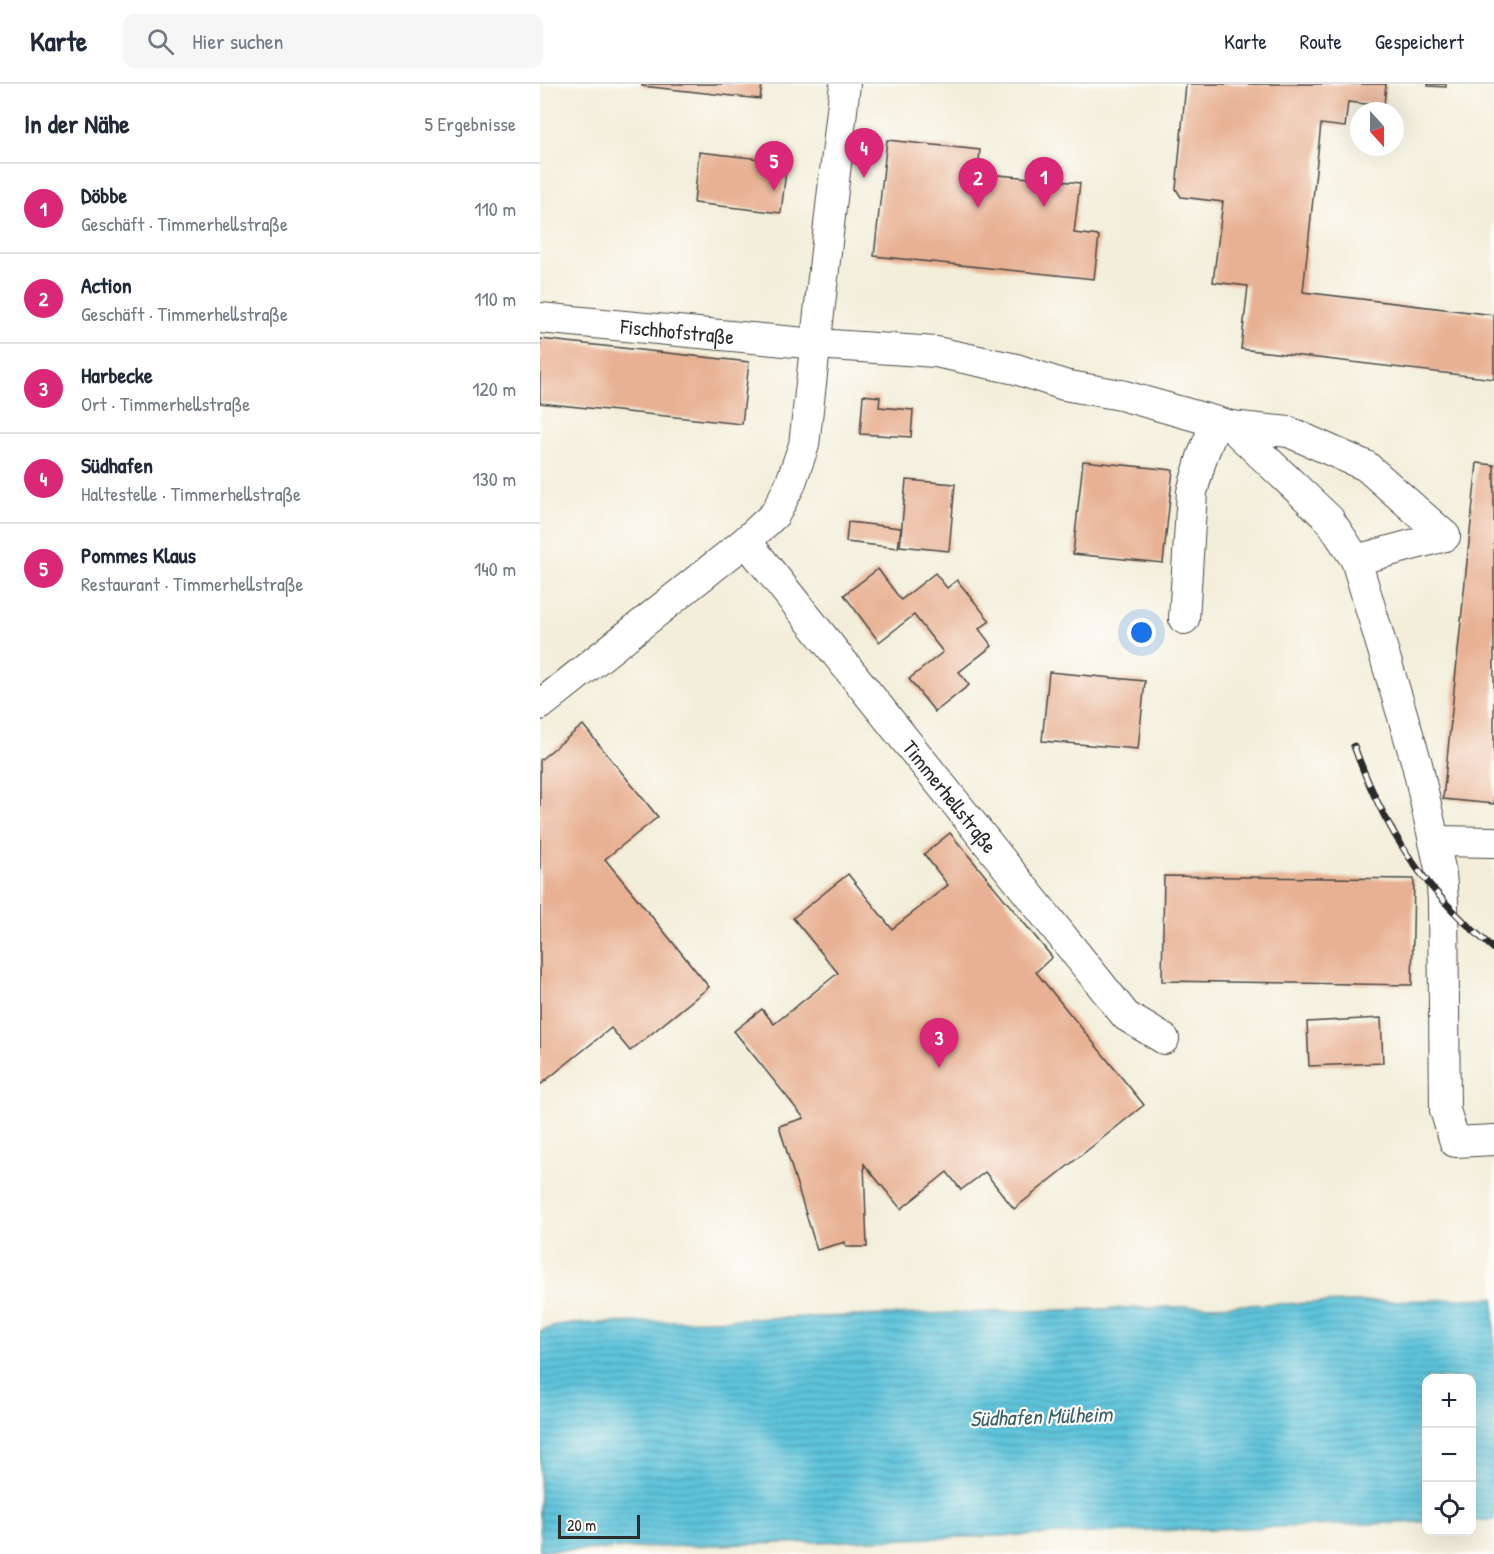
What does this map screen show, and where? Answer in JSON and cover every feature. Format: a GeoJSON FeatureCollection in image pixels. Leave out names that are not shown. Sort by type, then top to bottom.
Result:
{"type":"FeatureCollection","features":[{"type":"Feature","properties":{"kind":"street"},"geometry":{"type":"LineString","coordinates":[[540,705],[746,541],[775,514],[790,485],[804,445],[845,84]]}},
{"type":"Feature","properties":{"kind":"street","name":"Fischhofstraße"},"geometry":{"type":"LineString","coordinates":[[540,318],[816,344]]}},
{"type":"Feature","properties":{"kind":"street"},"geometry":{"type":"LineString","coordinates":[[816,344],[936,352],[1016,369],[1064,385],[1121,395],[1223,424],[1289,432],[1366,466],[1445,536],[1356,560]]}},
{"type":"Feature","properties":{"kind":"street"},"geometry":{"type":"LineString","coordinates":[[1223,424],[1329,519],[1356,560],[1417,764],[1441,873],[1445,1110],[1455,1142],[1494,1140]]}},
{"type":"Feature","properties":{"kind":"street"},"geometry":{"type":"LineString","coordinates":[[1184,619],[1192,492],[1202,457],[1223,424]]}},
{"type":"Feature","properties":{"kind":"street","name":"Timmerhellstraße"},"geometry":{"type":"LineString","coordinates":[[746,541],[1126,1016],[1164,1040]]}},
{"type":"Feature","properties":{"kind":"street"},"geometry":{"type":"LineString","coordinates":[[1434,841],[1494,842]]}},
{"type":"Feature","properties":{"kind":"water","name":"Südhafen Mülheim"},"geometry":{"type":"Polygon","coordinates":[[[1494,1298],[1494,1520],[1476,1521],[1476,1374],[1422,1374],[1422,1522],[540,1551],[540,1331],[563,1324],[1494,1298]]]}},
{"type":"Feature","properties":{"kind":"building"},"geometry":{"type":"Polygon","coordinates":[[[642,84],[762,84],[760,99],[642,86],[642,84]]]}},
{"type":"Feature","properties":{"kind":"building"},"geometry":{"type":"Polygon","coordinates":[[[1186,84],[1386,84],[1384,102],[1348,102],[1345,127],[1321,124],[1303,292],[1494,315],[1494,379],[1241,349],[1248,286],[1213,282],[1223,202],[1181,197],[1176,189],[1186,84]]]}},
{"type":"Feature","properties":{"kind":"building"},"geometry":{"type":"Polygon","coordinates":[[[1428,84],[1446,84],[1446,87],[1428,86],[1428,84]]]}},
{"type":"Feature","properties":{"kind":"building"},"geometry":{"type":"Polygon","coordinates":[[[887,140],[980,150],[978,173],[1080,183],[1074,233],[1099,236],[1094,279],[874,256],[887,140]]]}},
{"type":"Feature","properties":{"kind":"building"},"geometry":{"type":"Polygon","coordinates":[[[699,152],[787,162],[781,213],[694,203],[699,152]]]}},
{"type":"Feature","properties":{"kind":"building"},"geometry":{"type":"Polygon","coordinates":[[[540,339],[749,362],[742,424],[540,403],[540,339]]]}},
{"type":"Feature","properties":{"kind":"building"},"geometry":{"type":"Polygon","coordinates":[[[863,395],[880,397],[879,407],[913,410],[911,437],[860,434],[863,395]]]}},
{"type":"Feature","properties":{"kind":"building"},"geometry":{"type":"Polygon","coordinates":[[[1083,461],[1173,470],[1163,563],[1073,554],[1083,461]]]}},
{"type":"Feature","properties":{"kind":"building"},"geometry":{"type":"Polygon","coordinates":[[[1477,463],[1494,465],[1494,804],[1443,799],[1477,463]]]}},
{"type":"Feature","properties":{"kind":"building"},"geometry":{"type":"Polygon","coordinates":[[[906,480],[955,484],[949,551],[900,546],[906,480]]]}},
{"type":"Feature","properties":{"kind":"building"},"geometry":{"type":"Polygon","coordinates":[[[848,522],[901,528],[898,548],[846,542],[848,522]]]}},
{"type":"Feature","properties":{"kind":"building"},"geometry":{"type":"Polygon","coordinates":[[[878,569],[901,600],[935,573],[947,588],[957,580],[990,621],[979,629],[992,646],[959,672],[969,685],[935,712],[909,679],[943,652],[914,615],[879,642],[844,595],[878,569]]]}},
{"type":"Feature","properties":{"kind":"building"},"geometry":{"type":"Polygon","coordinates":[[[1049,672],[1145,681],[1138,749],[1042,741],[1049,672]]]}},
{"type":"Feature","properties":{"kind":"building"},"geometry":{"type":"Polygon","coordinates":[[[583,725],[658,817],[605,859],[709,987],[630,1051],[611,1028],[540,1085],[540,760],[583,725]]]}},
{"type":"Feature","properties":{"kind":"building"},"geometry":{"type":"Polygon","coordinates":[[[950,833],[1052,957],[1036,972],[1144,1105],[1014,1209],[985,1172],[961,1190],[947,1172],[901,1209],[864,1164],[867,1247],[846,1247],[845,1242],[817,1250],[779,1126],[804,1118],[734,1031],[762,1009],[774,1024],[838,973],[793,918],[848,874],[892,929],[948,885],[924,854],[950,833]]]}},
{"type":"Feature","properties":{"kind":"building"},"geometry":{"type":"Polygon","coordinates":[[[1164,876],[1414,879],[1412,985],[1162,981],[1164,876]]]}},
{"type":"Feature","properties":{"kind":"building"},"geometry":{"type":"Polygon","coordinates":[[[1381,1018],[1383,1063],[1309,1066],[1307,1022],[1381,1018]]]}},
{"type":"Feature","properties":{"kind":"railway"},"geometry":{"type":"LineString","coordinates":[[1354,746],[1380,808],[1415,866],[1468,926],[1494,949]]}},
{"type":"Feature","properties":{"kind":"place","name":"Südhafen"},"geometry":{"type":"Point","coordinates":[864,178]}},
{"type":"Feature","properties":{"kind":"place","name":"Pommes Klaus"},"geometry":{"type":"Point","coordinates":[774,191]}},
{"type":"Feature","properties":{"kind":"place","name":"Döbbe"},"geometry":{"type":"Point","coordinates":[1044,207]}},
{"type":"Feature","properties":{"kind":"place","name":"Action"},"geometry":{"type":"Point","coordinates":[978,208]}},
{"type":"Feature","properties":{"kind":"place","name":"Harbecke"},"geometry":{"type":"Point","coordinates":[939,1068]}}]}
